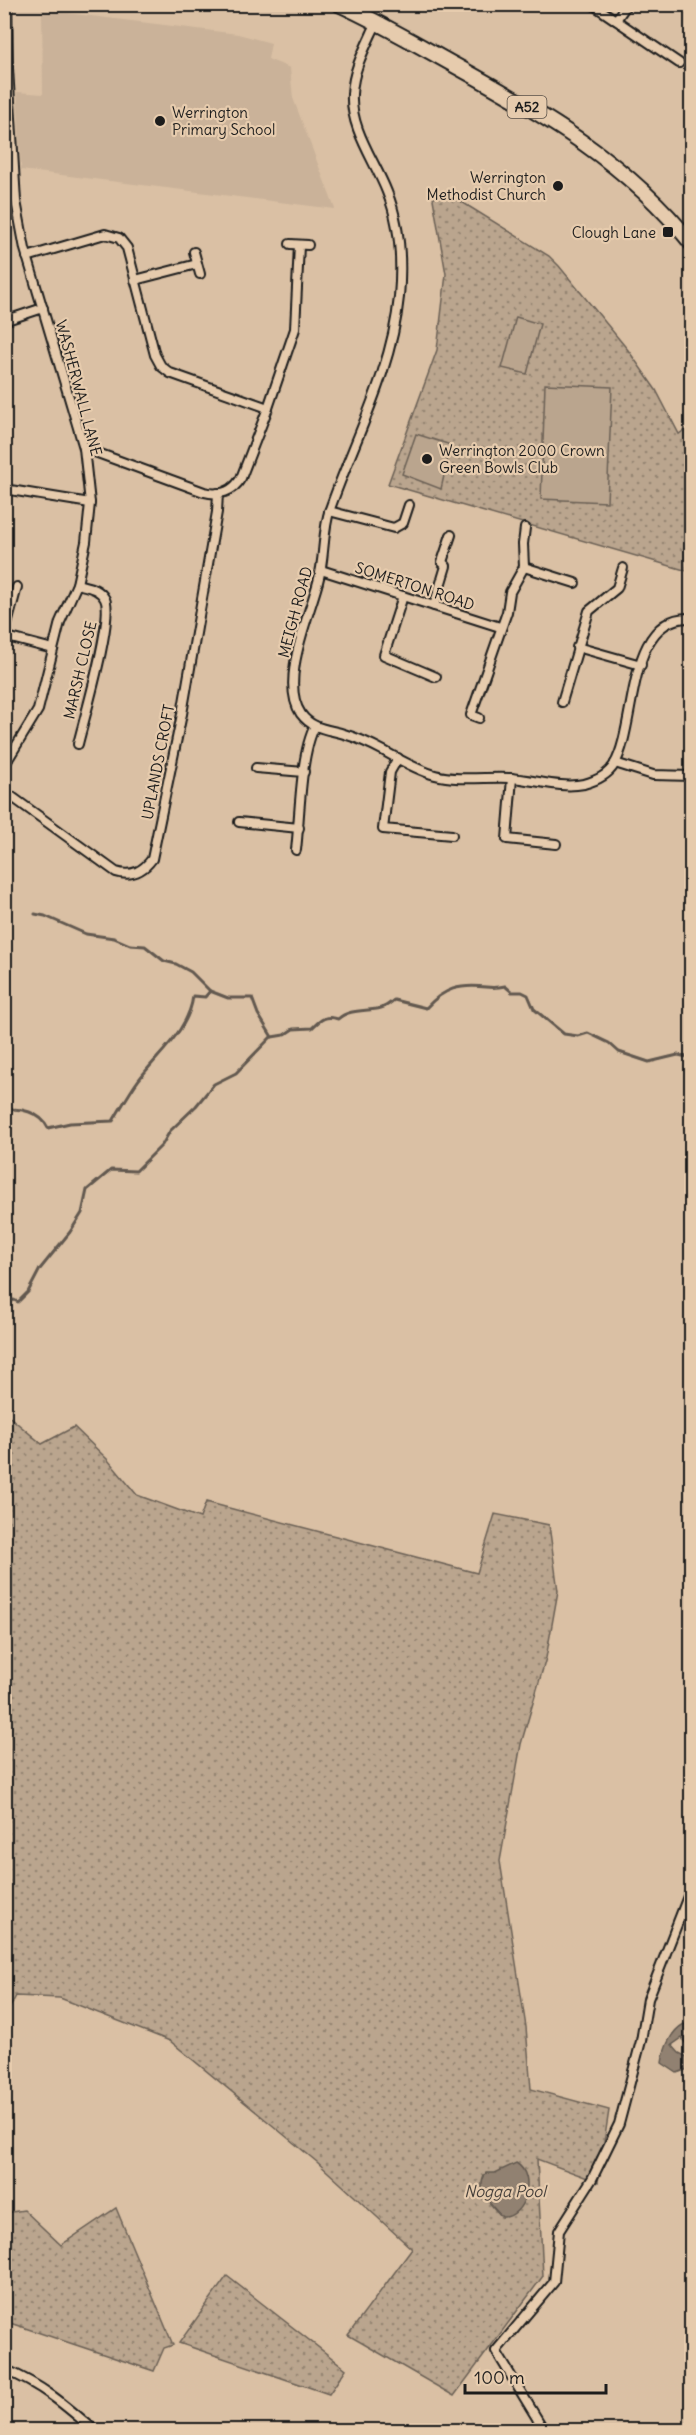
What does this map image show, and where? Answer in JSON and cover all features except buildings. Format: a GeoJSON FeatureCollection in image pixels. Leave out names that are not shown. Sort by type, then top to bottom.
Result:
{"type":"FeatureCollection","features":[{"type":"Feature","properties":{"kind":"highway","name":"A52"},"geometry":{"type":"LineString","coordinates":[[339,4],[481,79],[600,153],[643,189],[692,244]]}},
{"type":"Feature","properties":{"kind":"street","name":"WASHERWALL LANE"},"geometry":{"type":"LineString","coordinates":[[4,766],[38,710],[60,622],[77,584],[86,542],[90,503],[84,448],[27,257],[16,201],[6,63],[7,4]]}},
{"type":"Feature","properties":{"kind":"street"},"geometry":{"type":"LineString","coordinates":[[592,4],[679,63]]}},
{"type":"Feature","properties":{"kind":"street"},"geometry":{"type":"LineString","coordinates":[[616,20],[627,4]]}},
{"type":"Feature","properties":{"kind":"street","name":"MEIGH ROAD"},"geometry":{"type":"LineString","coordinates":[[315,726],[306,721],[298,710],[291,682],[321,570],[329,511],[389,354],[399,294],[399,254],[389,196],[359,132],[353,111],[354,80],[376,24]]}},
{"type":"Feature","properties":{"kind":"street"},"geometry":{"type":"LineString","coordinates":[[27,257],[97,235],[110,234],[119,238],[125,244],[155,355],[165,370],[268,408]]}},
{"type":"Feature","properties":{"kind":"street"},"geometry":{"type":"LineString","coordinates":[[84,448],[204,492],[218,493],[232,489],[241,478],[295,329],[304,245],[290,244]]}},
{"type":"Feature","properties":{"kind":"street"},"geometry":{"type":"LineString","coordinates":[[194,252],[200,274]]}},
{"type":"Feature","properties":{"kind":"street"},"geometry":{"type":"LineString","coordinates":[[135,280],[197,264]]}},
{"type":"Feature","properties":{"kind":"street"},"geometry":{"type":"LineString","coordinates":[[4,321],[43,308]]}},
{"type":"Feature","properties":{"kind":"street"},"geometry":{"type":"LineString","coordinates":[[4,489],[90,503]]}},
{"type":"Feature","properties":{"kind":"street","name":"UPLANDS CROFT"},"geometry":{"type":"LineString","coordinates":[[4,791],[116,872],[136,873],[145,868],[152,859],[182,714],[217,512],[218,493]]}},
{"type":"Feature","properties":{"kind":"street"},"geometry":{"type":"LineString","coordinates":[[329,511],[394,528],[403,523],[409,505]]}},
{"type":"Feature","properties":{"kind":"street"},"geometry":{"type":"LineString","coordinates":[[479,718],[471,715],[507,612],[510,592],[524,567],[525,528]]}},
{"type":"Feature","properties":{"kind":"street"},"geometry":{"type":"LineString","coordinates":[[434,606],[446,566],[442,562],[451,535]]}},
{"type":"Feature","properties":{"kind":"street"},"geometry":{"type":"LineString","coordinates":[[524,567],[574,583]]}},
{"type":"Feature","properties":{"kind":"street"},"geometry":{"type":"LineString","coordinates":[[562,702],[589,611],[617,588],[623,568]]}},
{"type":"Feature","properties":{"kind":"street","name":"SOMERTON ROAD"},"geometry":{"type":"LineString","coordinates":[[321,570],[500,627]]}},
{"type":"Feature","properties":{"kind":"street","name":"MARSH CLOSE"},"geometry":{"type":"LineString","coordinates":[[77,584],[99,592],[105,600],[107,610],[78,744]]}},
{"type":"Feature","properties":{"kind":"street"},"geometry":{"type":"LineString","coordinates":[[16,587],[5,639],[11,638],[53,649]]}},
{"type":"Feature","properties":{"kind":"street"},"geometry":{"type":"LineString","coordinates":[[403,596],[384,655],[436,677]]}},
{"type":"Feature","properties":{"kind":"street"},"geometry":{"type":"LineString","coordinates":[[296,850],[304,772],[310,735],[315,726],[368,743],[435,775],[513,778],[578,785],[601,777],[615,763],[648,642],[656,630],[673,620],[692,618]]}},
{"type":"Feature","properties":{"kind":"street"},"geometry":{"type":"LineString","coordinates":[[577,647],[641,665]]}},
{"type":"Feature","properties":{"kind":"street"},"geometry":{"type":"LineString","coordinates":[[398,758],[390,772],[383,829],[453,835]]}},
{"type":"Feature","properties":{"kind":"street"},"geometry":{"type":"LineString","coordinates":[[615,763],[653,775],[691,780]]}},
{"type":"Feature","properties":{"kind":"street"},"geometry":{"type":"LineString","coordinates":[[256,768],[304,772]]}},
{"type":"Feature","properties":{"kind":"street"},"geometry":{"type":"LineString","coordinates":[[513,778],[507,839],[556,844]]}},
{"type":"Feature","properties":{"kind":"street"},"geometry":{"type":"LineString","coordinates":[[238,822],[299,828]]}},
{"type":"Feature","properties":{"kind":"street"},"geometry":{"type":"LineString","coordinates":[[544,2430],[496,2351],[554,2282],[559,2230],[592,2179],[619,2124],[641,2041],[648,1998],[692,1886]]}},
{"type":"Feature","properties":{"kind":"street"},"geometry":{"type":"LineString","coordinates":[[4,2369],[26,2378],[55,2396],[94,2430]]}},
{"type":"Feature","properties":{"kind":"shaded area","name":"Werrington Primary School"},"geometry":{"type":"Polygon","coordinates":[[[42,10],[238,34],[271,43],[268,59],[290,68],[293,98],[335,209],[21,170],[17,92],[43,94],[42,10]]]}},
{"type":"Feature","properties":{"kind":"shaded area"},"geometry":{"type":"Polygon","coordinates":[[[444,191],[549,256],[628,350],[656,390],[679,434],[691,425],[691,572],[388,484],[437,350],[446,274],[433,199],[444,191]]]}},
{"type":"Feature","properties":{"kind":"shaded area"},"geometry":{"type":"Polygon","coordinates":[[[516,317],[540,324],[527,374],[502,368],[516,317]]]}},
{"type":"Feature","properties":{"kind":"shaded area"},"geometry":{"type":"Polygon","coordinates":[[[545,384],[612,387],[607,502],[541,499],[545,384]]]}},
{"type":"Feature","properties":{"kind":"shaded area","name":"Werrington 2000 Crown Green Bowls Club"},"geometry":{"type":"Polygon","coordinates":[[[416,434],[451,445],[441,489],[402,474],[416,434]]]}},
{"type":"Feature","properties":{"kind":"shaded area"},"geometry":{"type":"Polygon","coordinates":[[[5,1413],[42,1444],[74,1427],[108,1460],[137,1495],[200,1518],[206,1502],[477,1573],[495,1514],[549,1525],[558,1591],[546,1658],[521,1744],[500,1861],[526,2027],[531,2089],[609,2110],[598,2182],[537,2159],[543,2276],[454,2396],[348,2335],[412,2249],[317,2162],[170,2041],[60,1998],[16,1996],[5,2017],[5,1413]]]}},
{"type":"Feature","properties":{"kind":"shaded area"},"geometry":{"type":"Polygon","coordinates":[[[116,2208],[173,2345],[164,2348],[154,2371],[10,2323],[5,2341],[5,2213],[24,2210],[61,2245],[116,2208]]]}},
{"type":"Feature","properties":{"kind":"shaded area"},"geometry":{"type":"Polygon","coordinates":[[[227,2276],[346,2369],[329,2394],[179,2343],[227,2276]]]}},
{"type":"Feature","properties":{"kind":"water"},"geometry":{"type":"Polygon","coordinates":[[[684,2024],[691,2028],[691,2052],[682,2038],[672,2045],[679,2053],[691,2059],[691,2068],[677,2073],[662,2063],[669,2040],[684,2024]]]}},
{"type":"Feature","properties":{"kind":"water","name":"Nogga Pool"},"geometry":{"type":"Polygon","coordinates":[[[516,2163],[523,2169],[526,2177],[526,2196],[517,2211],[510,2216],[502,2217],[485,2197],[483,2179],[486,2173],[495,2173],[516,2163]]]}},
{"type":"Feature","properties":{"kind":"waterway"},"geometry":{"type":"LineString","coordinates":[[35,914],[86,934],[114,938],[130,945],[145,946],[164,961],[191,972],[210,991],[228,998],[252,998],[258,1014],[272,1037]]}},
{"type":"Feature","properties":{"kind":"waterway"},"geometry":{"type":"LineString","coordinates":[[272,1037],[284,1035],[293,1029],[312,1028],[327,1018],[338,1019],[348,1013],[383,1007],[394,1000],[426,1008],[439,996],[460,987],[505,986],[512,992],[522,992],[528,995],[534,1009],[564,1034],[578,1036],[588,1033],[609,1043],[619,1052],[649,1062],[678,1055],[692,1058]]}},
{"type":"Feature","properties":{"kind":"waterway"},"geometry":{"type":"LineString","coordinates":[[4,1111],[17,1109],[29,1112],[40,1118],[48,1128],[70,1123],[113,1121],[135,1085],[178,1033],[190,1009],[193,996],[205,997],[210,991]]}},
{"type":"Feature","properties":{"kind":"waterway"},"geometry":{"type":"LineString","coordinates":[[4,1303],[14,1300],[18,1302],[28,1292],[40,1269],[70,1232],[82,1213],[87,1190],[111,1170],[136,1171],[162,1145],[170,1131],[196,1106],[214,1084],[236,1073],[271,1037]]}},
{"type":"Feature","properties":{"kind":"place","name":"Werrington Primary School"},"geometry":{"type":"Point","coordinates":[160,121]}},
{"type":"Feature","properties":{"kind":"place","name":"Werrington Methodist Church"},"geometry":{"type":"Point","coordinates":[558,186]}},
{"type":"Feature","properties":{"kind":"place","name":"Clough Lane"},"geometry":{"type":"Point","coordinates":[668,232]}},
{"type":"Feature","properties":{"kind":"place","name":"Werrington 2000 Crown Green Bowls Club"},"geometry":{"type":"Point","coordinates":[427,459]}}]}
